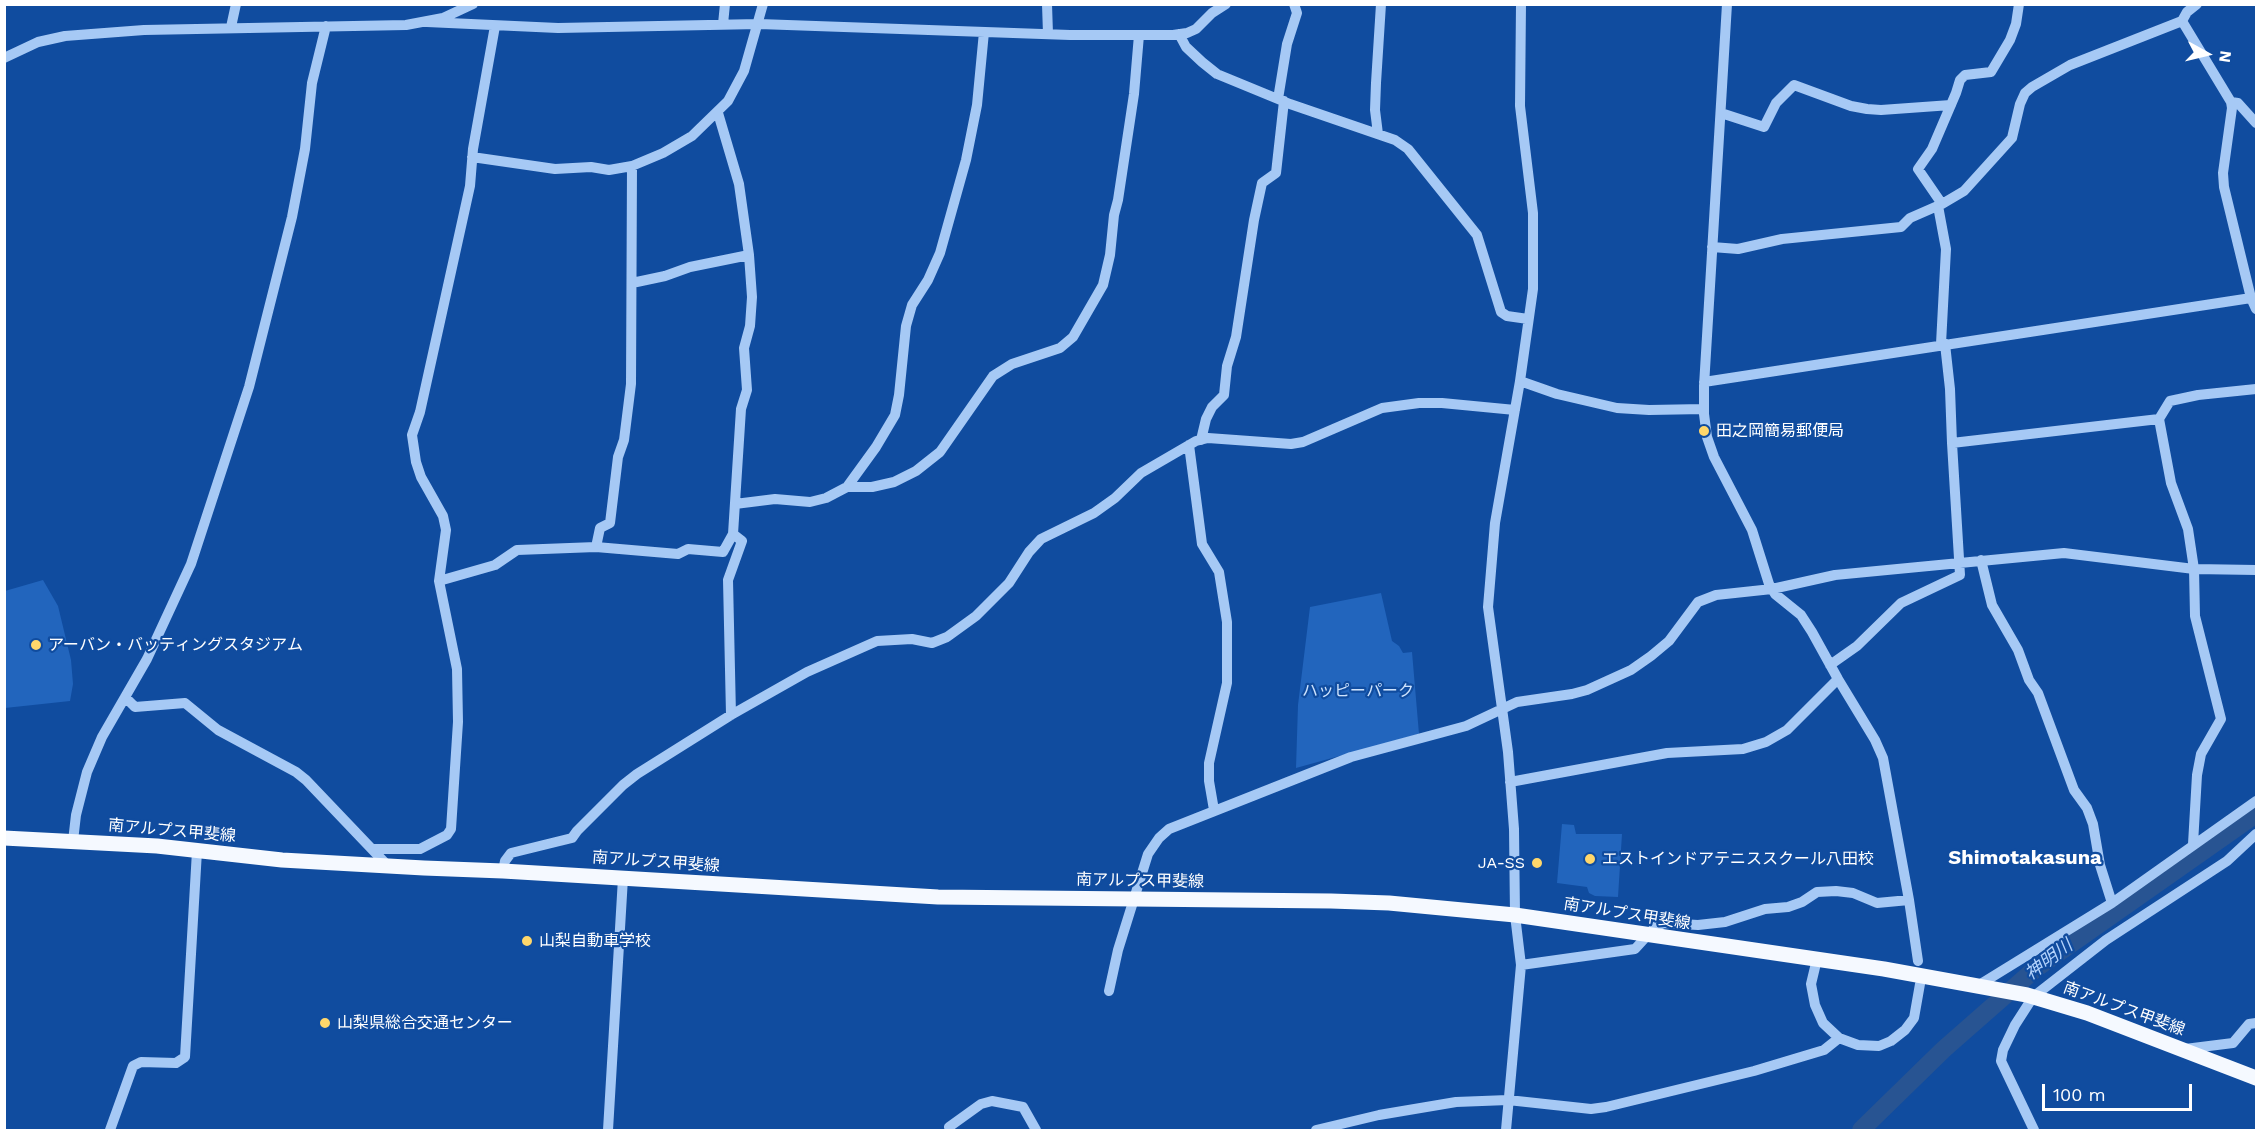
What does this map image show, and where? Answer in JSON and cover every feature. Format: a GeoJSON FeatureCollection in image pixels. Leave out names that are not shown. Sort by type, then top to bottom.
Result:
{"type":"FeatureCollection","features":[{"type":"Feature","properties":{"kind":"main road","name":"南アルプス甲斐線"},"geometry":{"type":"LineString","coordinates":[[4,838],[73,841],[282,860],[938,897],[1389,903],[1515,915],[1818,959],[2030,996],[2087,1013],[2256,1078]]}},
{"type":"Feature","properties":{"kind":"street"},"geometry":{"type":"LineString","coordinates":[[231,27],[236,4]]}},
{"type":"Feature","properties":{"kind":"street"},"geometry":{"type":"LineString","coordinates":[[723,24],[725,4]]}},
{"type":"Feature","properties":{"kind":"street"},"geometry":{"type":"LineString","coordinates":[[472,157],[555,169],[591,167],[609,170],[632,166],[663,153],[692,136],[728,101],[744,71],[763,4]]}},
{"type":"Feature","properties":{"kind":"street"},"geometry":{"type":"LineString","coordinates":[[1047,4],[1048,34]]}},
{"type":"Feature","properties":{"kind":"street"},"geometry":{"type":"LineString","coordinates":[[427,22],[558,28],[759,24],[1139,35],[1179,34],[1196,29],[1212,13],[1226,4]]}},
{"type":"Feature","properties":{"kind":"street"},"geometry":{"type":"LineString","coordinates":[[1201,440],[1206,419],[1212,407],[1224,394],[1227,366],[1236,337],[1262,183],[1276,173],[1287,44],[1297,13],[1294,4]]}},
{"type":"Feature","properties":{"kind":"street"},"geometry":{"type":"LineString","coordinates":[[1378,134],[1375,110],[1381,4]]}},
{"type":"Feature","properties":{"kind":"street"},"geometry":{"type":"LineString","coordinates":[[1506,1131],[1521,965],[1515,915],[1514,829],[1510,782],[1488,607],[1495,523],[1520,381],[1533,289],[1533,213],[1520,106],[1521,4]]}},
{"type":"Feature","properties":{"kind":"street"},"geometry":{"type":"LineString","coordinates":[[1727,4],[1704,382],[1707,437],[1714,457],[1752,530],[1769,584],[1775,594],[1801,615],[1875,740],[1883,758],[1918,961]]}},
{"type":"Feature","properties":{"kind":"street"},"geometry":{"type":"LineString","coordinates":[[1830,665],[1857,646],[1900,603],[1960,575],[1950,389],[1943,344],[1946,249],[1940,205],[1918,169],[1932,148],[1960,80],[1965,75],[1991,72],[2010,40],[2016,24],[2019,4]]}},
{"type":"Feature","properties":{"kind":"street"},"geometry":{"type":"LineString","coordinates":[[1712,247],[1738,249],[1782,238],[1901,227],[1910,218],[1964,191],[2012,138],[2020,104],[2025,93],[2032,87],[2070,64],[2185,12],[2197,4]]}},
{"type":"Feature","properties":{"kind":"street"},"geometry":{"type":"LineString","coordinates":[[4,58],[38,42],[65,36],[231,27],[406,25],[443,18],[470,5]]}},
{"type":"Feature","properties":{"kind":"street"},"geometry":{"type":"LineString","coordinates":[[2185,12],[2231,102],[2223,173],[2224,187],[2251,298],[2256,309]]}},
{"type":"Feature","properties":{"kind":"street"},"geometry":{"type":"LineString","coordinates":[[73,841],[76,815],[87,772],[102,737],[147,658],[191,564],[249,387],[292,217],[305,149],[312,83],[326,26]]}},
{"type":"Feature","properties":{"kind":"street"},"geometry":{"type":"LineString","coordinates":[[373,849],[420,849],[447,836],[451,829],[458,722],[457,669],[439,581],[446,530],[443,516],[421,477],[412,435],[422,404],[470,186],[472,157],[495,26]]}},
{"type":"Feature","properties":{"kind":"street"},"geometry":{"type":"LineString","coordinates":[[735,504],[775,499],[810,502],[826,498],[847,487],[876,447],[895,415],[906,326],[912,305],[940,253],[966,160],[977,105],[984,32]]}},
{"type":"Feature","properties":{"kind":"street"},"geometry":{"type":"LineString","coordinates":[[1179,34],[1186,46],[1217,74],[1281,100],[1395,140],[1408,149],[1476,234],[1501,312],[1507,316],[1528,319]]}},
{"type":"Feature","properties":{"kind":"street"},"geometry":{"type":"LineString","coordinates":[[847,487],[872,487],[894,482],[916,471],[940,452],[993,376],[1012,364],[1060,348],[1073,337],[1103,285],[1110,255],[1114,215],[1134,94],[1139,35]]}},
{"type":"Feature","properties":{"kind":"street"},"geometry":{"type":"LineString","coordinates":[[4,51],[23,49]]}},
{"type":"Feature","properties":{"kind":"street"},"geometry":{"type":"LineString","coordinates":[[1721,112],[1764,126],[1776,103],[1794,85],[1851,106],[1867,109],[1951,105]]}},
{"type":"Feature","properties":{"kind":"street"},"geometry":{"type":"LineString","coordinates":[[2231,102],[2238,103],[2256,123]]}},
{"type":"Feature","properties":{"kind":"street"},"geometry":{"type":"LineString","coordinates":[[439,581],[495,565],[517,550],[596,547],[678,554],[688,549],[723,552],[733,534],[741,409],[747,390],[744,348],[750,326],[752,297],[749,255],[739,184],[718,113]]}},
{"type":"Feature","properties":{"kind":"street"},"geometry":{"type":"LineString","coordinates":[[596,547],[600,528],[610,523],[618,457],[624,440],[631,384],[632,166]]}},
{"type":"Feature","properties":{"kind":"street"},"geometry":{"type":"LineString","coordinates":[[632,283],[665,276],[690,267],[749,255]]}},
{"type":"Feature","properties":{"kind":"street"},"geometry":{"type":"LineString","coordinates":[[1704,382],[2251,298]]}},
{"type":"Feature","properties":{"kind":"street"},"geometry":{"type":"LineString","coordinates":[[1520,381],[1557,394],[1617,408],[1704,409]]}},
{"type":"Feature","properties":{"kind":"street"},"geometry":{"type":"LineString","coordinates":[[2193,844],[2201,754],[2221,719],[2195,616],[2194,568],[2188,529],[2171,483],[2159,419],[2170,401],[2198,395],[2256,389]]}},
{"type":"Feature","properties":{"kind":"street"},"geometry":{"type":"LineString","coordinates":[[503,871],[505,861],[511,853],[572,838],[637,774],[731,715],[798,677],[877,641],[912,639],[932,644],[947,638],[976,616],[1008,583],[1029,552],[1041,539],[1094,513],[1115,498],[1141,473],[1190,445],[1208,438],[1291,444],[1303,442],[1382,408],[1419,404],[1442,403],[1515,410]]}},
{"type":"Feature","properties":{"kind":"street"},"geometry":{"type":"LineString","coordinates":[[1952,443],[2159,419]]}},
{"type":"Feature","properties":{"kind":"street"},"geometry":{"type":"LineString","coordinates":[[1190,445],[1202,544],[1219,572],[1227,622],[1227,683],[1209,764],[1209,781],[1214,810]]}},
{"type":"Feature","properties":{"kind":"street"},"geometry":{"type":"LineString","coordinates":[[731,715],[728,580],[742,541],[733,534]]}},
{"type":"Feature","properties":{"kind":"street"},"geometry":{"type":"LineString","coordinates":[[1109,991],[1118,950],[1148,854],[1159,838],[1169,829],[1351,758],[1466,726],[1516,702],[1587,690],[1631,670],[1669,641],[1698,602],[1716,595],[1772,589],[1835,575],[2064,553],[2194,568],[2256,570]]}},
{"type":"Feature","properties":{"kind":"street"},"geometry":{"type":"LineString","coordinates":[[1981,560],[1992,605],[2018,650],[2029,680],[2038,693],[2074,790],[2087,808],[2093,824],[2100,865],[2112,903]]}},
{"type":"Feature","properties":{"kind":"street"},"geometry":{"type":"LineString","coordinates":[[1510,782],[1667,753],[1743,749],[1766,742],[1786,730],[1838,679]]}},
{"type":"Feature","properties":{"kind":"street"},"geometry":{"type":"LineString","coordinates":[[125,697],[135,707],[185,703],[218,730],[296,772],[388,866]]}},
{"type":"Feature","properties":{"kind":"street"},"geometry":{"type":"LineString","coordinates":[[1986,987],[2112,903],[2256,801]]}},
{"type":"Feature","properties":{"kind":"street"},"geometry":{"type":"LineString","coordinates":[[2034,1131],[2001,1061],[2003,1050],[2030,996],[2106,940],[2227,861],[2256,834]]}},
{"type":"Feature","properties":{"kind":"street"},"geometry":{"type":"LineString","coordinates":[[420,849],[424,868]]}},
{"type":"Feature","properties":{"kind":"street"},"geometry":{"type":"LineString","coordinates":[[110,1131],[133,1066],[141,1062],[176,1063],[185,1057],[197,851]]}},
{"type":"Feature","properties":{"kind":"street"},"geometry":{"type":"LineString","coordinates":[[608,1131],[623,878]]}},
{"type":"Feature","properties":{"kind":"street"},"geometry":{"type":"LineString","coordinates":[[1521,965],[1635,949],[1656,926],[1664,923],[1698,925],[1725,922],[1765,909],[1795,904],[1817,892],[1853,893],[1877,903],[1909,900]]}},
{"type":"Feature","properties":{"kind":"street"},"geometry":{"type":"LineString","coordinates":[[1818,959],[1811,984],[1815,1005],[1823,1023],[1848,1043],[1868,1047],[1879,1046],[1891,1041],[1905,1030],[1914,1018],[1920,984]]}},
{"type":"Feature","properties":{"kind":"street"},"geometry":{"type":"LineString","coordinates":[[2182,1050],[2233,1043],[2249,1024],[2256,1023]]}},
{"type":"Feature","properties":{"kind":"street"},"geometry":{"type":"LineString","coordinates":[[1317,1131],[1432,1105],[1456,1102],[1508,1100],[1591,1109],[1606,1107],[1764,1068],[1824,1050],[1839,1038]]}},
{"type":"Feature","properties":{"kind":"street"},"geometry":{"type":"LineString","coordinates":[[950,1131],[949,1127],[981,1104],[992,1101],[1023,1107],[1036,1131]]}},
{"type":"Feature","properties":{"kind":"green space","name":"アーバン・バッティングスタジアム"},"geometry":{"type":"Polygon","coordinates":[[[43,580],[58,606],[71,660],[73,684],[70,701],[5,708],[5,591],[43,580]]]}},
{"type":"Feature","properties":{"kind":"green space","name":"ハッピーパーク"},"geometry":{"type":"Polygon","coordinates":[[[1381,593],[1392,641],[1403,653],[1412,652],[1419,734],[1296,768],[1298,705],[1310,607],[1381,593]]]}},
{"type":"Feature","properties":{"kind":"green space","name":"エストインドアテニススクール八田校"},"geometry":{"type":"Polygon","coordinates":[[[1562,824],[1574,825],[1576,834],[1622,834],[1618,897],[1595,896],[1589,893],[1587,887],[1557,883],[1562,824]]]}},
{"type":"Feature","properties":{"kind":"waterway","name":"神明川"},"geometry":{"type":"LineString","coordinates":[[1861,1130],[1944,1049],[2034,970],[2256,814]]}},
{"type":"Feature","properties":{"kind":"place","name":"田之岡簡易郵便局"},"geometry":{"type":"Point","coordinates":[1704,431]}},
{"type":"Feature","properties":{"kind":"place","name":"アーバン・バッティングスタジアム"},"geometry":{"type":"Point","coordinates":[36,645]}},
{"type":"Feature","properties":{"kind":"place","name":"エストインドアテニススクール八田校"},"geometry":{"type":"Point","coordinates":[1590,859]}},
{"type":"Feature","properties":{"kind":"place","name":"JA-SS"},"geometry":{"type":"Point","coordinates":[1537,863]}},
{"type":"Feature","properties":{"kind":"place","name":"山梨自動車学校"},"geometry":{"type":"Point","coordinates":[527,941]}},
{"type":"Feature","properties":{"kind":"place","name":"山梨県総合交通センター"},"geometry":{"type":"Point","coordinates":[325,1023]}},
{"type":"Feature","properties":{"kind":"district","name":"Shimotakasuna"},"geometry":{"type":"Point","coordinates":[2025,858]}}]}
